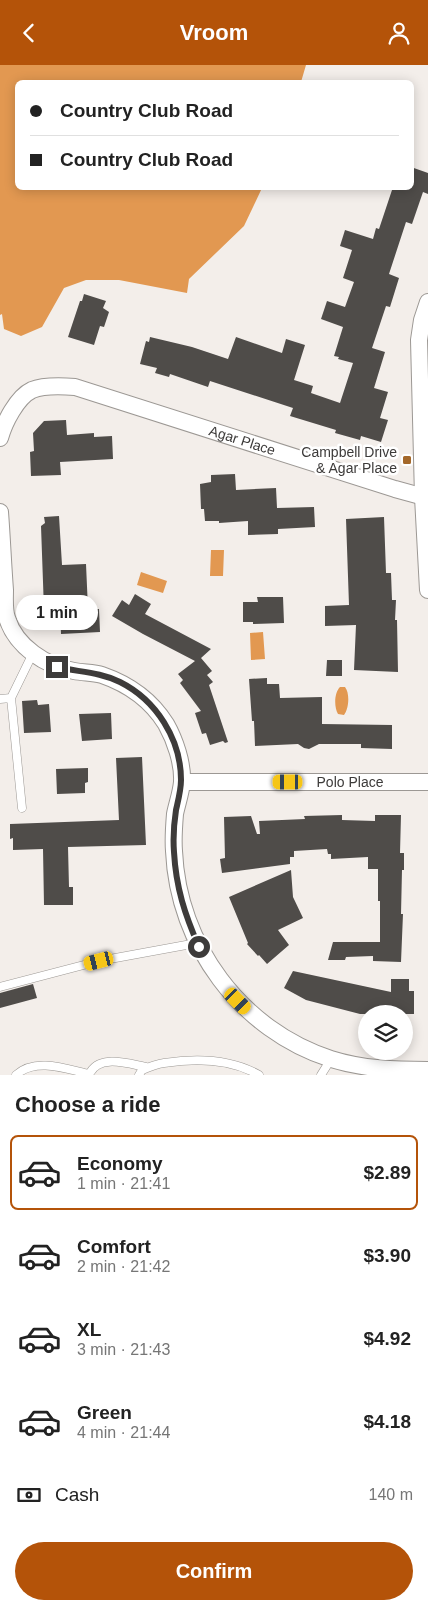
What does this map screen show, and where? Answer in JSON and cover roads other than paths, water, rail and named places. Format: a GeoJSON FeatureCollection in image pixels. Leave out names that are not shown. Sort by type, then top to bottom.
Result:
{"type":"FeatureCollection","features":[{"type":"Feature","properties":{"kind":"street"},"geometry":{"type":"LineString","coordinates":[[428,302],[422,320],[419,339],[428,590]]}},
{"type":"Feature","properties":{"kind":"street","name":"Agar Place"},"geometry":{"type":"LineString","coordinates":[[0,438],[3,428],[16,405],[32,390],[55,386],[74,387],[395,489],[426,497]]}},
{"type":"Feature","properties":{"kind":"street"},"geometry":{"type":"LineString","coordinates":[[0,512],[6,618],[15,633],[27,648],[42,660],[57,667],[102,675],[119,681],[138,693],[152,706],[165,723],[174,741],[180,762],[182,782],[175,816],[174,850],[177,881],[185,914],[197,943],[228,991],[249,1011],[280,1035],[331,1059],[393,1072],[428,1070]]}},
{"type":"Feature","properties":{"kind":"street","name":"Polo Place"},"geometry":{"type":"LineString","coordinates":[[182,782],[428,782]]}},
{"type":"Feature","properties":{"kind":"lane"},"geometry":{"type":"LineString","coordinates":[[22,808],[11,699],[33,653]]}},
{"type":"Feature","properties":{"kind":"lane"},"geometry":{"type":"LineString","coordinates":[[0,699],[11,699]]}},
{"type":"Feature","properties":{"kind":"lane"},"geometry":{"type":"LineString","coordinates":[[0,987],[99,961],[197,943]]}},
{"type":"Feature","properties":{"kind":"lane"},"geometry":{"type":"LineString","coordinates":[[321,1075],[331,1059]]}},
{"type":"Feature","properties":{"kind":"lane"},"geometry":{"type":"LineString","coordinates":[[139,1075],[142,1069],[163,1063],[217,1061],[247,1068],[259,1075]]}},
{"type":"Feature","properties":{"kind":"lane"},"geometry":{"type":"LineString","coordinates":[[16,1075],[34,1066],[48,1065],[89,1075],[93,1067],[101,1063],[113,1062],[148,1068]]}},
{"type":"Feature","properties":{"kind":"place","name":"Campbell Drive & Agar Place"},"geometry":{"type":"Point","coordinates":[407,460]}}]}
